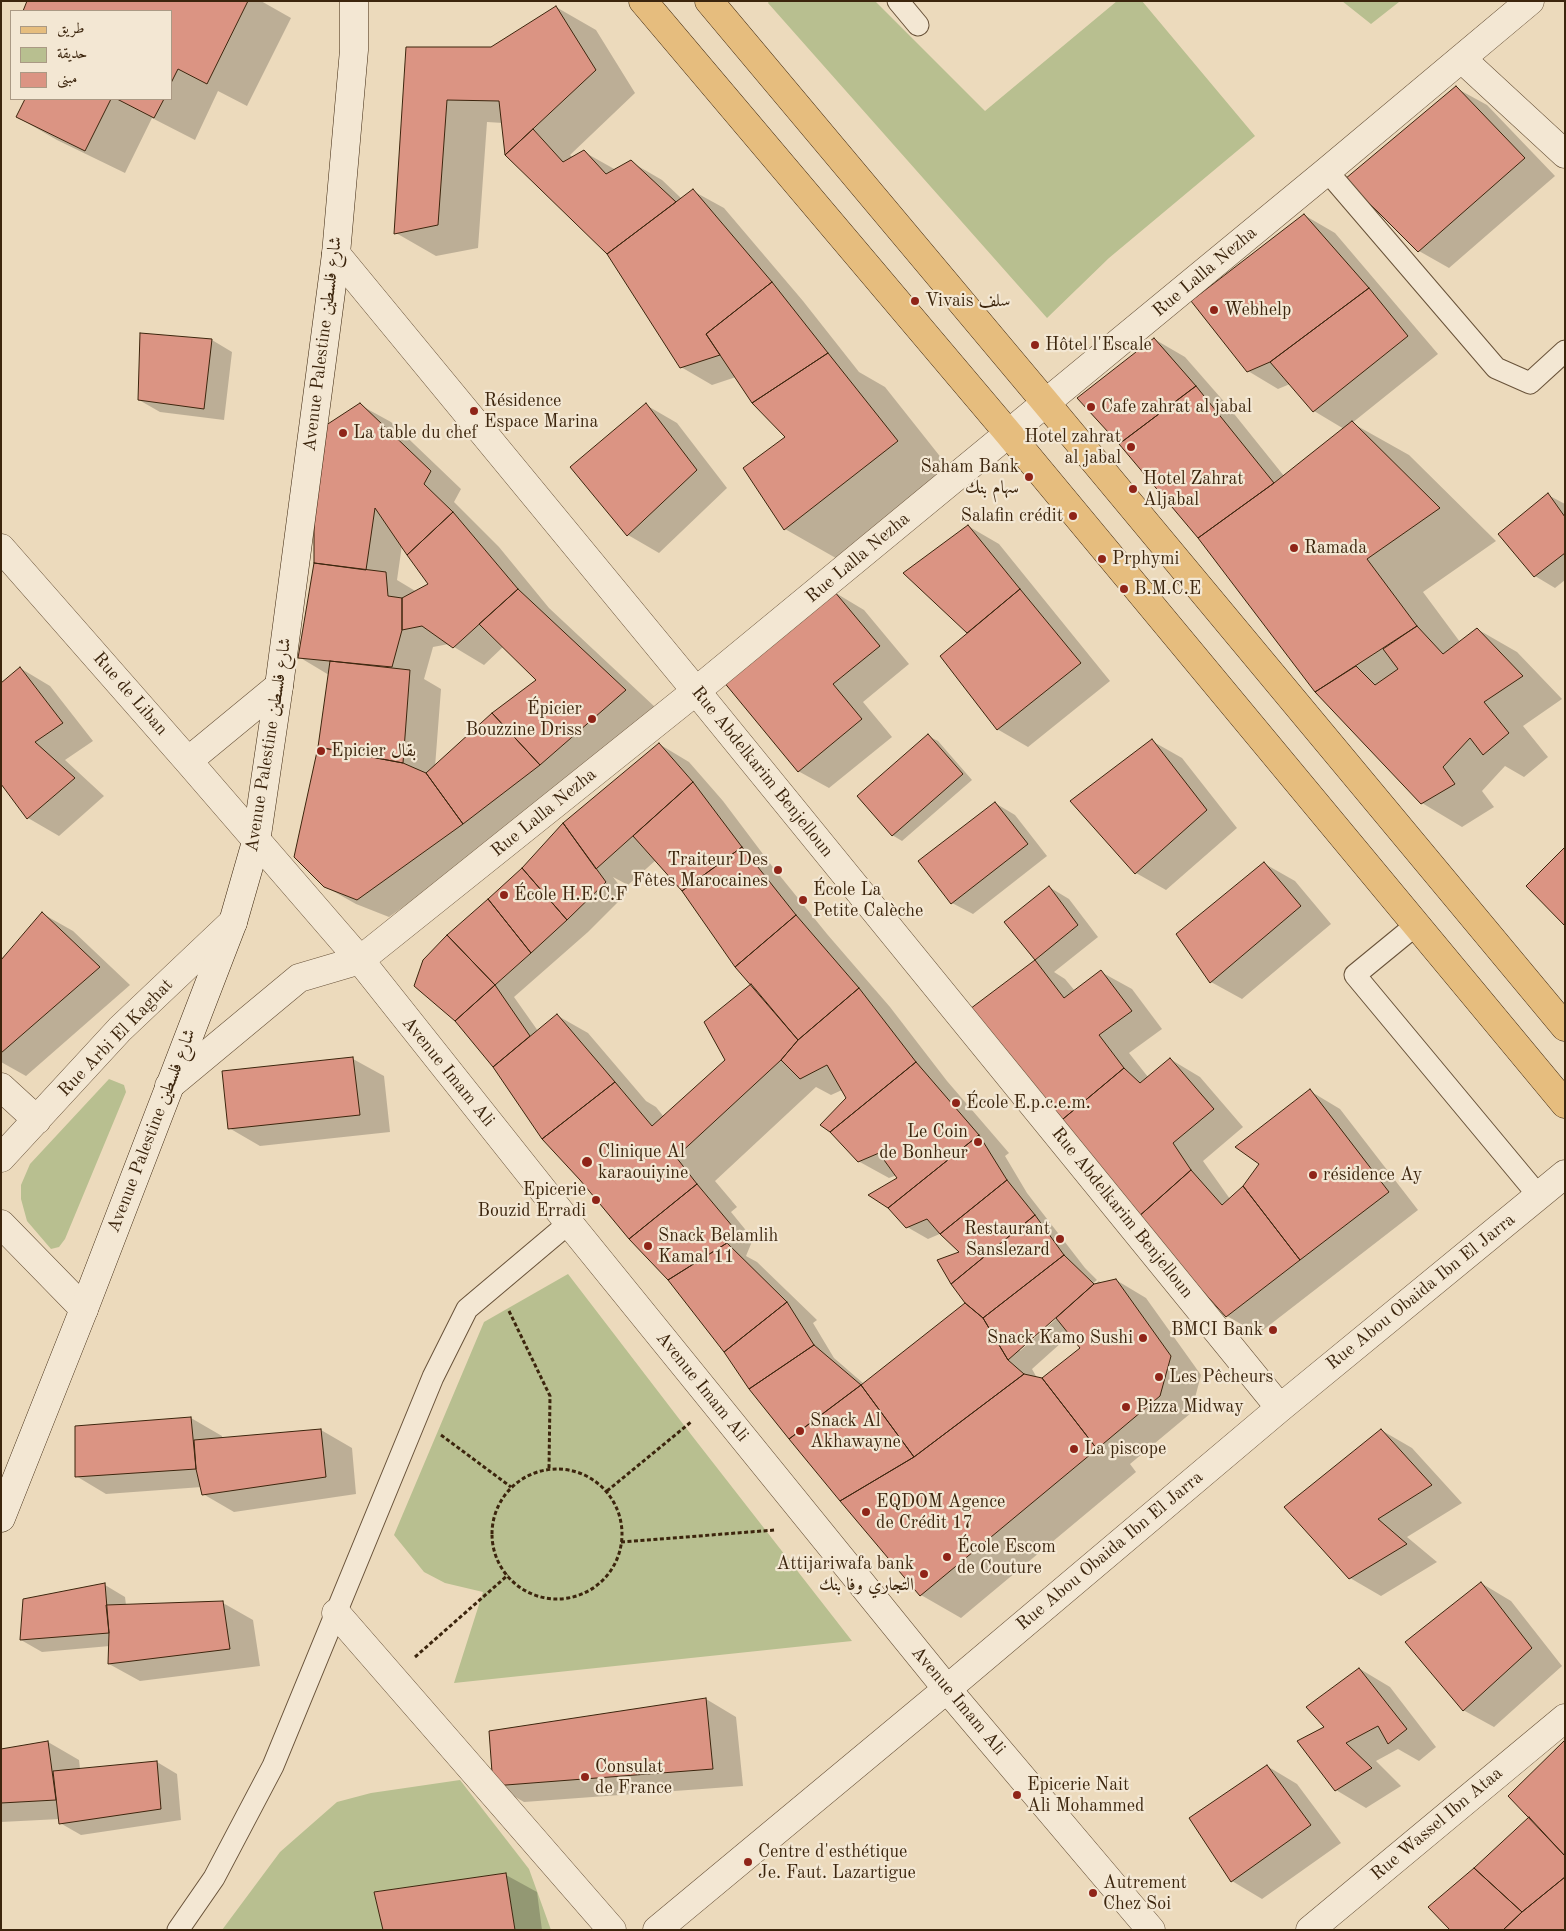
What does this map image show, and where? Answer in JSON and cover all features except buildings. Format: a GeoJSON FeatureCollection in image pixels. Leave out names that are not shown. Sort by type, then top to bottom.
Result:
{"type":"FeatureCollection","features":[{"type":"Feature","properties":{"kind":"main road"},"geometry":{"type":"LineString","coordinates":[[643,1],[1008,434],[1565,1104]]}},
{"type":"Feature","properties":{"kind":"main road"},"geometry":{"type":"LineString","coordinates":[[715,3],[1565,1027]]}},
{"type":"Feature","properties":{"kind":"street","name":"Avenue Palestine شارع فلسطين"},"geometry":{"type":"LineString","coordinates":[[1,1518],[84,1309],[233,922],[256,842],[280,686],[336,254],[354,50],[354,1]]}},
{"type":"Feature","properties":{"kind":"street","name":"Avenue Palestine شارع فلسطين"},"geometry":{"type":"LineString","coordinates":[[354,50],[367,1]]}},
{"type":"Feature","properties":{"kind":"street","name":"Rue Lalla Nezha"},"geometry":{"type":"LineString","coordinates":[[169,1086],[299,978],[360,960],[696,691],[1327,171],[1530,1]]}},
{"type":"Feature","properties":{"kind":"street"},"geometry":{"type":"LineString","coordinates":[[1462,59],[1565,154]]}},
{"type":"Feature","properties":{"kind":"street","name":"Rue Abdelkarim Benjelloun"},"geometry":{"type":"LineString","coordinates":[[336,254],[696,691],[1280,1408]]}},
{"type":"Feature","properties":{"kind":"street","name":"Rue de Liban"},"geometry":{"type":"LineString","coordinates":[[1,548],[188,761],[256,842]]}},
{"type":"Feature","properties":{"kind":"street"},"geometry":{"type":"LineString","coordinates":[[188,761],[280,686]]}},
{"type":"Feature","properties":{"kind":"street","name":"Avenue Imam Ali"},"geometry":{"type":"LineString","coordinates":[[256,842],[360,960],[569,1223],[947,1689],[1151,1930]]}},
{"type":"Feature","properties":{"kind":"street","name":"Rue Arbi El Kaghat"},"geometry":{"type":"LineString","coordinates":[[1,1158],[120,1029],[233,922]]}},
{"type":"Feature","properties":{"kind":"street"},"geometry":{"type":"LineString","coordinates":[[1,1088],[37,1120]]}},
{"type":"Feature","properties":{"kind":"street","name":"Rue Abou Obaida Ibn El Jarra"},"geometry":{"type":"LineString","coordinates":[[657,1930],[947,1689],[1280,1408],[1565,1174]]}},
{"type":"Feature","properties":{"kind":"street"},"geometry":{"type":"LineString","coordinates":[[1,1224],[84,1309]]}},
{"type":"Feature","properties":{"kind":"street"},"geometry":{"type":"LineString","coordinates":[[336,1613],[612,1930]]}},
{"type":"Feature","properties":{"kind":"street","name":"Rue Wassel Ibn Ataa"},"geometry":{"type":"LineString","coordinates":[[1310,1930],[1565,1718]]}},
{"type":"Feature","properties":{"kind":"lane"},"geometry":{"type":"LineString","coordinates":[[898,1],[918,25]]}},
{"type":"Feature","properties":{"kind":"lane"},"geometry":{"type":"LineString","coordinates":[[1327,171],[1496,368],[1530,383],[1565,351]]}},
{"type":"Feature","properties":{"kind":"lane"},"geometry":{"type":"LineString","coordinates":[[1416,925],[1356,975],[1538,1195]]}},
{"type":"Feature","properties":{"kind":"lane"},"geometry":{"type":"LineString","coordinates":[[178,1930],[214,1878],[273,1766],[433,1377],[467,1309],[569,1223]]}},
{"type":"Feature","properties":{"kind":"path"},"geometry":{"type":"LineString","coordinates":[[496,1284],[550,1396],[549,1468]]}},
{"type":"Feature","properties":{"kind":"path"},"geometry":{"type":"LineString","coordinates":[[607,1491],[714,1403]]}},
{"type":"Feature","properties":{"kind":"path"},"geometry":{"type":"LineString","coordinates":[[417,1416],[511,1487]]}},
{"type":"Feature","properties":{"kind":"path"},"geometry":{"type":"LineString","coordinates":[[549,1468],[570,1470],[591,1477],[607,1491],[618,1509],[623,1530],[621,1551],[612,1571],[596,1586],[578,1596],[556,1599],[534,1595],[515,1584],[501,1567],[492,1547],[492,1525],[498,1504],[511,1487],[528,1474],[549,1468]]}},
{"type":"Feature","properties":{"kind":"path"},"geometry":{"type":"LineString","coordinates":[[622,1542],[815,1526]]}},
{"type":"Feature","properties":{"kind":"path"},"geometry":{"type":"LineString","coordinates":[[392,1677],[508,1575]]}},
{"type":"Feature","properties":{"kind":"green space"},"geometry":{"type":"Polygon","coordinates":[[[769,1],[875,1],[985,111],[1117,1],[1142,1],[1255,136],[1109,258],[1047,318],[768,3],[769,1]]]}},
{"type":"Feature","properties":{"kind":"green space"},"geometry":{"type":"Polygon","coordinates":[[[1342,1],[1398,1],[1399,2],[1371,24],[1342,1]]]}},
{"type":"Feature","properties":{"kind":"green space"},"geometry":{"type":"Polygon","coordinates":[[[109,1079],[124,1085],[126,1092],[65,1239],[59,1247],[51,1249],[27,1221],[21,1199],[21,1185],[30,1164],[109,1079]]]}},
{"type":"Feature","properties":{"kind":"green space"},"geometry":{"type":"Polygon","coordinates":[[[568,1274],[852,1641],[454,1683],[483,1592],[445,1583],[424,1572],[394,1535],[484,1322],[568,1274]]]}},
{"type":"Feature","properties":{"kind":"green space"},"geometry":{"type":"Polygon","coordinates":[[[460,1780],[529,1869],[551,1930],[515,1930],[506,1873],[374,1892],[383,1930],[222,1930],[280,1852],[337,1802],[371,1793],[460,1780]]]}},
{"type":"Feature","properties":{"kind":"place","name":"Vivais سلف"},"geometry":{"type":"Point","coordinates":[915,301]}},
{"type":"Feature","properties":{"kind":"place","name":"Webhelp"},"geometry":{"type":"Point","coordinates":[1214,310]}},
{"type":"Feature","properties":{"kind":"place","name":"Hôtel l'Escale"},"geometry":{"type":"Point","coordinates":[1035,345]}},
{"type":"Feature","properties":{"kind":"place","name":"Cafe zahrat al jabal"},"geometry":{"type":"Point","coordinates":[1091,407]}},
{"type":"Feature","properties":{"kind":"place","name":"Résidence Espace Marina"},"geometry":{"type":"Point","coordinates":[474,411]}},
{"type":"Feature","properties":{"kind":"place","name":"La table du chef"},"geometry":{"type":"Point","coordinates":[343,433]}},
{"type":"Feature","properties":{"kind":"place","name":"Hotel zahrat al jabal"},"geometry":{"type":"Point","coordinates":[1131,447]}},
{"type":"Feature","properties":{"kind":"place","name":"Saham Bank سهام بنك"},"geometry":{"type":"Point","coordinates":[1029,477]}},
{"type":"Feature","properties":{"kind":"place","name":"Hotel Zahrat Aljabal"},"geometry":{"type":"Point","coordinates":[1133,489]}},
{"type":"Feature","properties":{"kind":"place","name":"Salafin crédit"},"geometry":{"type":"Point","coordinates":[1073,516]}},
{"type":"Feature","properties":{"kind":"place","name":"Ramada"},"geometry":{"type":"Point","coordinates":[1294,548]}},
{"type":"Feature","properties":{"kind":"place","name":"Prphymi"},"geometry":{"type":"Point","coordinates":[1102,559]}},
{"type":"Feature","properties":{"kind":"place","name":"B.M.C.E"},"geometry":{"type":"Point","coordinates":[1124,589]}},
{"type":"Feature","properties":{"kind":"place","name":"Épicier Bouzzine Driss"},"geometry":{"type":"Point","coordinates":[592,719]}},
{"type":"Feature","properties":{"kind":"place","name":"Epicier بقال"},"geometry":{"type":"Point","coordinates":[321,751]}},
{"type":"Feature","properties":{"kind":"place","name":"Traiteur Des Fêtes Marocaines"},"geometry":{"type":"Point","coordinates":[778,870]}},
{"type":"Feature","properties":{"kind":"place","name":"École H.E.C.F"},"geometry":{"type":"Point","coordinates":[504,895]}},
{"type":"Feature","properties":{"kind":"place","name":"École La Petite Calèche"},"geometry":{"type":"Point","coordinates":[803,900]}},
{"type":"Feature","properties":{"kind":"place","name":"École E.p.c.e.m."},"geometry":{"type":"Point","coordinates":[956,1103]}},
{"type":"Feature","properties":{"kind":"place","name":"Le Coin de Bonheur"},"geometry":{"type":"Point","coordinates":[978,1142]}},
{"type":"Feature","properties":{"kind":"place","name":"Clinique Al karaouiyine"},"geometry":{"type":"Point","coordinates":[587,1162]}},
{"type":"Feature","properties":{"kind":"place","name":"résidence Ay"},"geometry":{"type":"Point","coordinates":[1313,1175]}},
{"type":"Feature","properties":{"kind":"place","name":"Epicerie Bouzid Erradi"},"geometry":{"type":"Point","coordinates":[596,1200]}},
{"type":"Feature","properties":{"kind":"place","name":"Restaurant Sanslezard"},"geometry":{"type":"Point","coordinates":[1060,1239]}},
{"type":"Feature","properties":{"kind":"place","name":"Snack Belamlih Kamal 11"},"geometry":{"type":"Point","coordinates":[648,1246]}},
{"type":"Feature","properties":{"kind":"place","name":"BMCI Bank"},"geometry":{"type":"Point","coordinates":[1273,1330]}},
{"type":"Feature","properties":{"kind":"place","name":"Snack Kamo Sushi"},"geometry":{"type":"Point","coordinates":[1143,1338]}},
{"type":"Feature","properties":{"kind":"place","name":"Les Pêcheurs"},"geometry":{"type":"Point","coordinates":[1159,1377]}},
{"type":"Feature","properties":{"kind":"place","name":"Pizza Midway"},"geometry":{"type":"Point","coordinates":[1126,1407]}},
{"type":"Feature","properties":{"kind":"place","name":"Snack Al Akhawayne"},"geometry":{"type":"Point","coordinates":[800,1431]}},
{"type":"Feature","properties":{"kind":"place","name":"La piscope"},"geometry":{"type":"Point","coordinates":[1074,1449]}},
{"type":"Feature","properties":{"kind":"place","name":"EQDOM Agence de Crédit 17"},"geometry":{"type":"Point","coordinates":[866,1512]}},
{"type":"Feature","properties":{"kind":"place","name":"École Escom de Couture"},"geometry":{"type":"Point","coordinates":[947,1557]}},
{"type":"Feature","properties":{"kind":"place","name":"Attijariwafa bank التجاري وفا بنك"},"geometry":{"type":"Point","coordinates":[924,1574]}},
{"type":"Feature","properties":{"kind":"place","name":"Consulat de France"},"geometry":{"type":"Point","coordinates":[585,1777]}},
{"type":"Feature","properties":{"kind":"place","name":"Epicerie Nait Ali Mohammed"},"geometry":{"type":"Point","coordinates":[1017,1795]}},
{"type":"Feature","properties":{"kind":"place","name":"Centre d'esthétique Je. Faut. Lazartigue"},"geometry":{"type":"Point","coordinates":[748,1862]}},
{"type":"Feature","properties":{"kind":"place","name":"Autrement Chez Soi"},"geometry":{"type":"Point","coordinates":[1093,1893]}}]}
